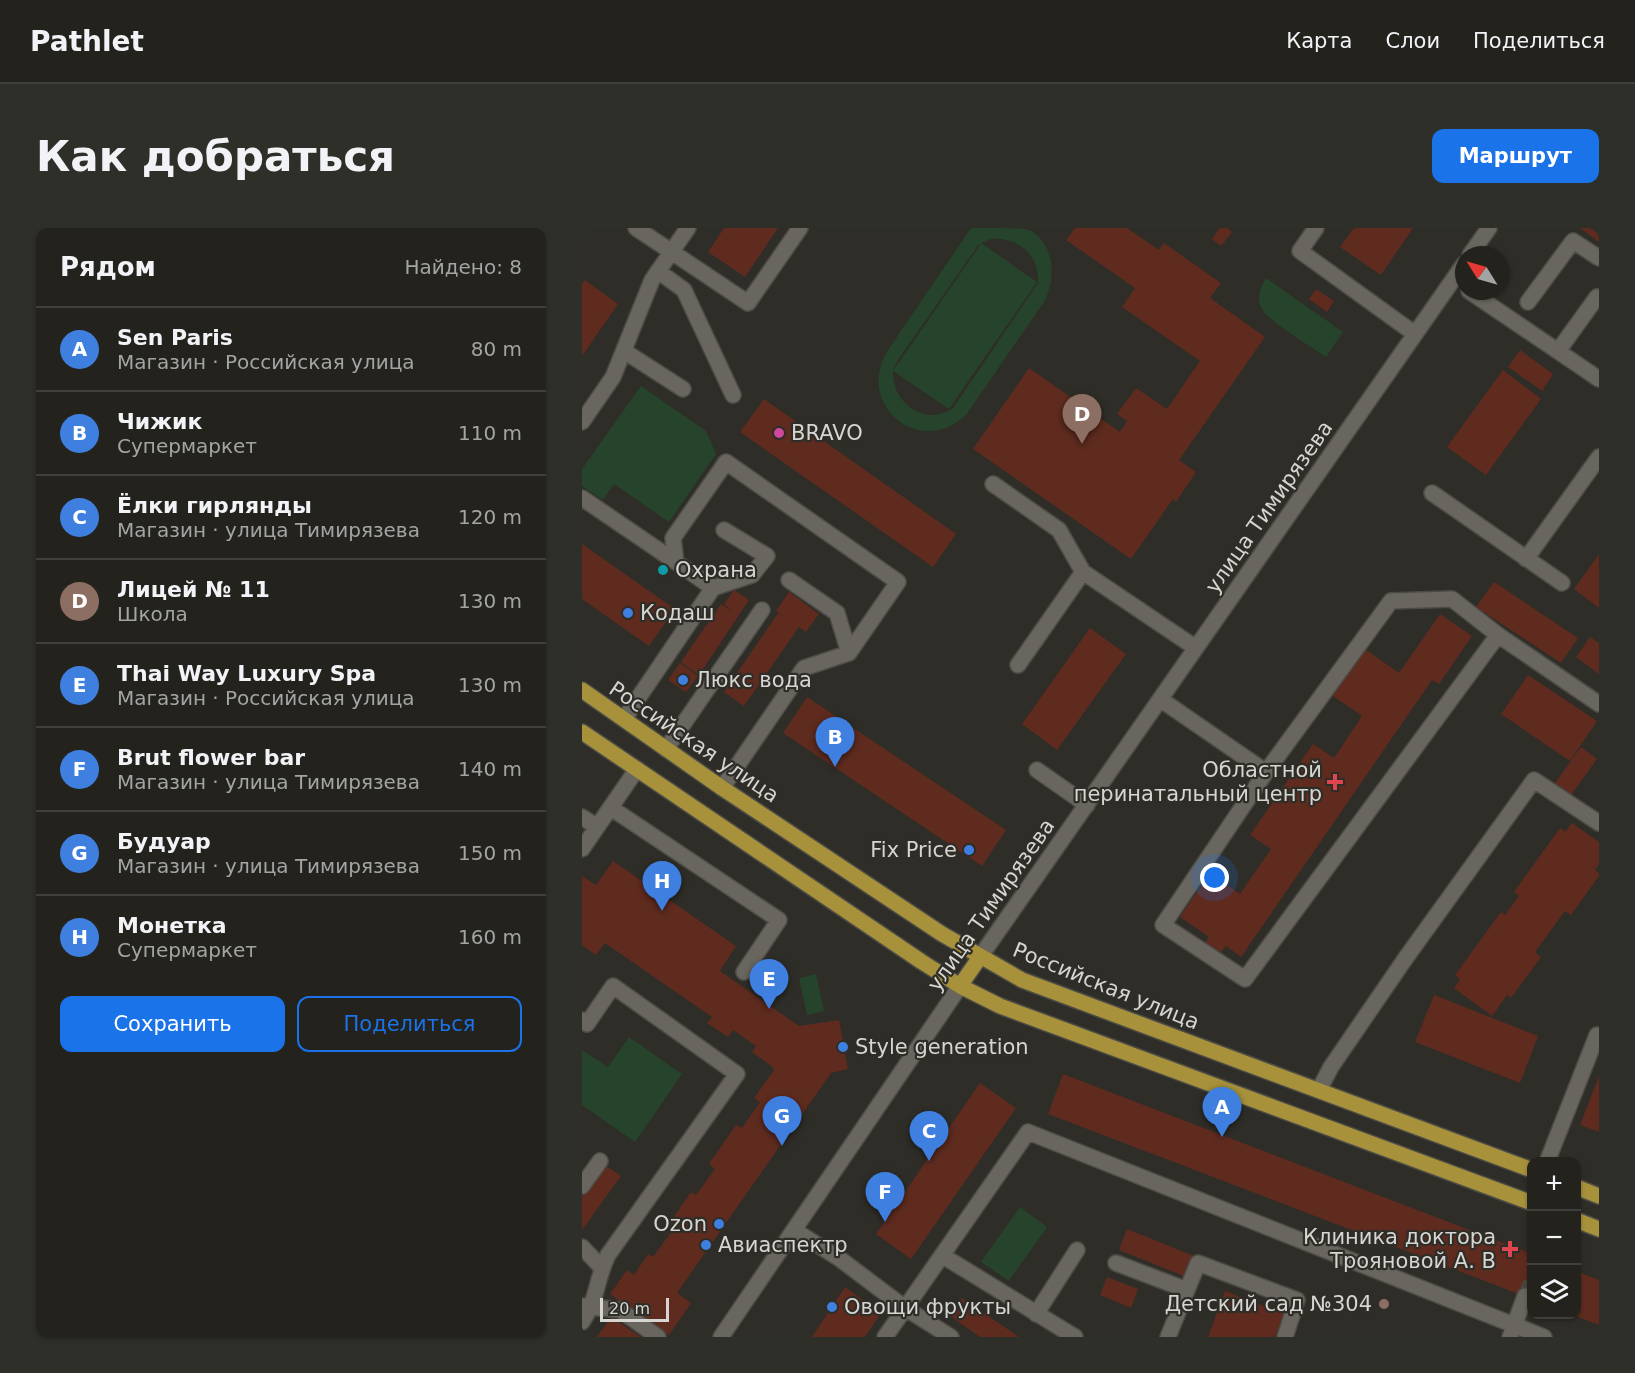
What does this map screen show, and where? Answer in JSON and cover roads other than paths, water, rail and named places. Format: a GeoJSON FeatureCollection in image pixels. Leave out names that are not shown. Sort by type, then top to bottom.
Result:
{"type":"FeatureCollection","features":[{"type":"Feature","properties":{"kind":"main road","name":"Российская улица"},"geometry":{"type":"LineString","coordinates":[[582,690],[722,788],[942,934],[1022,980],[1527,1168]]}},
{"type":"Feature","properties":{"kind":"main road"},"geometry":{"type":"LineString","coordinates":[[582,732],[960,986],[1000,1006],[1527,1201]]}},
{"type":"Feature","properties":{"kind":"main road","name":"улица Тимирязева"},"geometry":{"type":"LineString","coordinates":[[960,986],[980,957]]}},
{"type":"Feature","properties":{"kind":"main road"},"geometry":{"type":"LineString","coordinates":[[1581,1189],[1599,1196]]}},
{"type":"Feature","properties":{"kind":"main road"},"geometry":{"type":"LineString","coordinates":[[1581,1222],[1599,1229]]}},
{"type":"Feature","properties":{"kind":"street"},"geometry":{"type":"LineString","coordinates":[[636,228],[748,303],[800,228]]}},
{"type":"Feature","properties":{"kind":"street"},"geometry":{"type":"LineString","coordinates":[[582,422],[613,377],[652,280],[688,228]]}},
{"type":"Feature","properties":{"kind":"street"},"geometry":{"type":"LineString","coordinates":[[1316,228],[1300,251],[1415,334]]}},
{"type":"Feature","properties":{"kind":"street"},"geometry":{"type":"LineString","coordinates":[[1476,246],[1489,228]]}},
{"type":"Feature","properties":{"kind":"street"},"geometry":{"type":"LineString","coordinates":[[1528,302],[1573,241],[1599,258]]}},
{"type":"Feature","properties":{"kind":"street"},"geometry":{"type":"LineString","coordinates":[[658,271],[684,290],[733,395]]}},
{"type":"Feature","properties":{"kind":"street","name":"улица Тимирязева"},"geometry":{"type":"LineString","coordinates":[[980,957],[1415,334],[1455,287]]}},
{"type":"Feature","properties":{"kind":"street"},"geometry":{"type":"LineString","coordinates":[[1558,351],[1597,297]]}},
{"type":"Feature","properties":{"kind":"street"},"geometry":{"type":"LineString","coordinates":[[1482,300],[1599,379]]}},
{"type":"Feature","properties":{"kind":"street"},"geometry":{"type":"LineString","coordinates":[[624,351],[683,389]]}},
{"type":"Feature","properties":{"kind":"street"},"geometry":{"type":"LineString","coordinates":[[1526,559],[1594,475],[1599,457]]}},
{"type":"Feature","properties":{"kind":"street"},"geometry":{"type":"LineString","coordinates":[[676,562],[673,538],[726,462],[898,582],[849,652],[804,668],[722,788]]}},
{"type":"Feature","properties":{"kind":"street"},"geometry":{"type":"LineString","coordinates":[[993,484],[1059,530],[1083,572],[1196,648]]}},
{"type":"Feature","properties":{"kind":"street"},"geometry":{"type":"LineString","coordinates":[[1432,493],[1562,584]]}},
{"type":"Feature","properties":{"kind":"street"},"geometry":{"type":"LineString","coordinates":[[582,498],[713,588]]}},
{"type":"Feature","properties":{"kind":"street"},"geometry":{"type":"LineString","coordinates":[[624,719],[713,588],[752,575],[767,556],[724,530]]}},
{"type":"Feature","properties":{"kind":"street"},"geometry":{"type":"LineString","coordinates":[[1018,665],[1083,572]]}},
{"type":"Feature","properties":{"kind":"street"},"geometry":{"type":"LineString","coordinates":[[789,580],[837,613],[849,652]]}},
{"type":"Feature","properties":{"kind":"street"},"geometry":{"type":"LineString","coordinates":[[1498,635],[1245,979],[1162,925],[1266,772],[1391,602],[1452,599],[1498,635],[1599,704]]}},
{"type":"Feature","properties":{"kind":"street"},"geometry":{"type":"LineString","coordinates":[[666,749],[762,610]]}},
{"type":"Feature","properties":{"kind":"street"},"geometry":{"type":"LineString","coordinates":[[1160,699],[1266,772]]}},
{"type":"Feature","properties":{"kind":"street"},"geometry":{"type":"LineString","coordinates":[[582,849],[637,769]]}},
{"type":"Feature","properties":{"kind":"street"},"geometry":{"type":"LineString","coordinates":[[1037,770],[1087,805]]}},
{"type":"Feature","properties":{"kind":"street"},"geometry":{"type":"LineString","coordinates":[[1319,1090],[1331,1067],[1405,959],[1534,780],[1599,823]]}},
{"type":"Feature","properties":{"kind":"street"},"geometry":{"type":"LineString","coordinates":[[611,808],[779,920],[744,972]]}},
{"type":"Feature","properties":{"kind":"street"},"geometry":{"type":"LineString","coordinates":[[582,817],[597,827]]}},
{"type":"Feature","properties":{"kind":"street"},"geometry":{"type":"LineString","coordinates":[[582,1020],[587,1024],[613,986],[737,1074],[608,1255],[582,1322]]}},
{"type":"Feature","properties":{"kind":"street","name":"улица Тимирязева"},"geometry":{"type":"LineString","coordinates":[[721,1337],[960,986]]}},
{"type":"Feature","properties":{"kind":"street"},"geometry":{"type":"LineString","coordinates":[[1549,1157],[1598,1035]]}},
{"type":"Feature","properties":{"kind":"street"},"geometry":{"type":"LineString","coordinates":[[885,1337],[1028,1132],[1512,1331],[1544,1337]]}},
{"type":"Feature","properties":{"kind":"street"},"geometry":{"type":"LineString","coordinates":[[582,1186],[600,1161]]}},
{"type":"Feature","properties":{"kind":"street"},"geometry":{"type":"LineString","coordinates":[[794,1230],[840,1259],[905,1308],[951,1337]]}},
{"type":"Feature","properties":{"kind":"street"},"geometry":{"type":"LineString","coordinates":[[582,1247],[602,1268]]}},
{"type":"Feature","properties":{"kind":"street"},"geometry":{"type":"LineString","coordinates":[[1036,1314],[1077,1250]]}},
{"type":"Feature","properties":{"kind":"street"},"geometry":{"type":"LineString","coordinates":[[943,1256],[1070,1336]]}},
{"type":"Feature","properties":{"kind":"street"},"geometry":{"type":"LineString","coordinates":[[1116,1263],[1187,1290]]}},
{"type":"Feature","properties":{"kind":"street"},"geometry":{"type":"LineString","coordinates":[[1168,1337],[1198,1263],[1297,1300],[1285,1337]]}},
{"type":"Feature","properties":{"kind":"street"},"geometry":{"type":"LineString","coordinates":[[1512,1331],[1525,1296]]}},
{"type":"Feature","properties":{"kind":"street"},"geometry":{"type":"LineString","coordinates":[[587,1307],[620,1310],[658,1337]]}},
{"type":"Feature","properties":{"kind":"tunnel"},"geometry":{"type":"LineString","coordinates":[[1525,1296],[1527,1291]]}},
{"type":"Feature","properties":{"kind":"place","name":"BRAVO"},"geometry":{"type":"Point","coordinates":[779,433]}},
{"type":"Feature","properties":{"kind":"place","name":"Лицей № 11"},"geometry":{"type":"Point","coordinates":[1082,444]}},
{"type":"Feature","properties":{"kind":"place","name":"Охрана"},"geometry":{"type":"Point","coordinates":[663,570]}},
{"type":"Feature","properties":{"kind":"place","name":"Кодаш"},"geometry":{"type":"Point","coordinates":[628,613]}},
{"type":"Feature","properties":{"kind":"place","name":"Люкс вода"},"geometry":{"type":"Point","coordinates":[683,680]}},
{"type":"Feature","properties":{"kind":"place","name":"Чижик"},"geometry":{"type":"Point","coordinates":[835,767]}},
{"type":"Feature","properties":{"kind":"place","name":"Областной перинатальный центр"},"geometry":{"type":"Point","coordinates":[1335,782]}},
{"type":"Feature","properties":{"kind":"place","name":"Fix Price"},"geometry":{"type":"Point","coordinates":[969,850]}},
{"type":"Feature","properties":{"kind":"place","name":"Монетка"},"geometry":{"type":"Point","coordinates":[662,911]}},
{"type":"Feature","properties":{"kind":"place","name":"Thai Way Luxury Spa"},"geometry":{"type":"Point","coordinates":[769,1009]}},
{"type":"Feature","properties":{"kind":"place","name":"Style generation"},"geometry":{"type":"Point","coordinates":[843,1047]}},
{"type":"Feature","properties":{"kind":"place","name":"Sen Paris"},"geometry":{"type":"Point","coordinates":[1222,1137]}},
{"type":"Feature","properties":{"kind":"place","name":"Будуар"},"geometry":{"type":"Point","coordinates":[782,1146]}},
{"type":"Feature","properties":{"kind":"place","name":"Ёлки гирлянды"},"geometry":{"type":"Point","coordinates":[929,1161]}},
{"type":"Feature","properties":{"kind":"place","name":"Brut flower bar"},"geometry":{"type":"Point","coordinates":[885,1222]}},
{"type":"Feature","properties":{"kind":"place","name":"Ozon"},"geometry":{"type":"Point","coordinates":[719,1224]}},
{"type":"Feature","properties":{"kind":"place","name":"Авиаспектр"},"geometry":{"type":"Point","coordinates":[706,1245]}},
{"type":"Feature","properties":{"kind":"place","name":"Клиника доктора Трояновой А. В"},"geometry":{"type":"Point","coordinates":[1510,1249]}},
{"type":"Feature","properties":{"kind":"place","name":"Детский сад №304"},"geometry":{"type":"Point","coordinates":[1384,1304]}},
{"type":"Feature","properties":{"kind":"place","name":"Овощи фрукты"},"geometry":{"type":"Point","coordinates":[832,1307]}}]}
